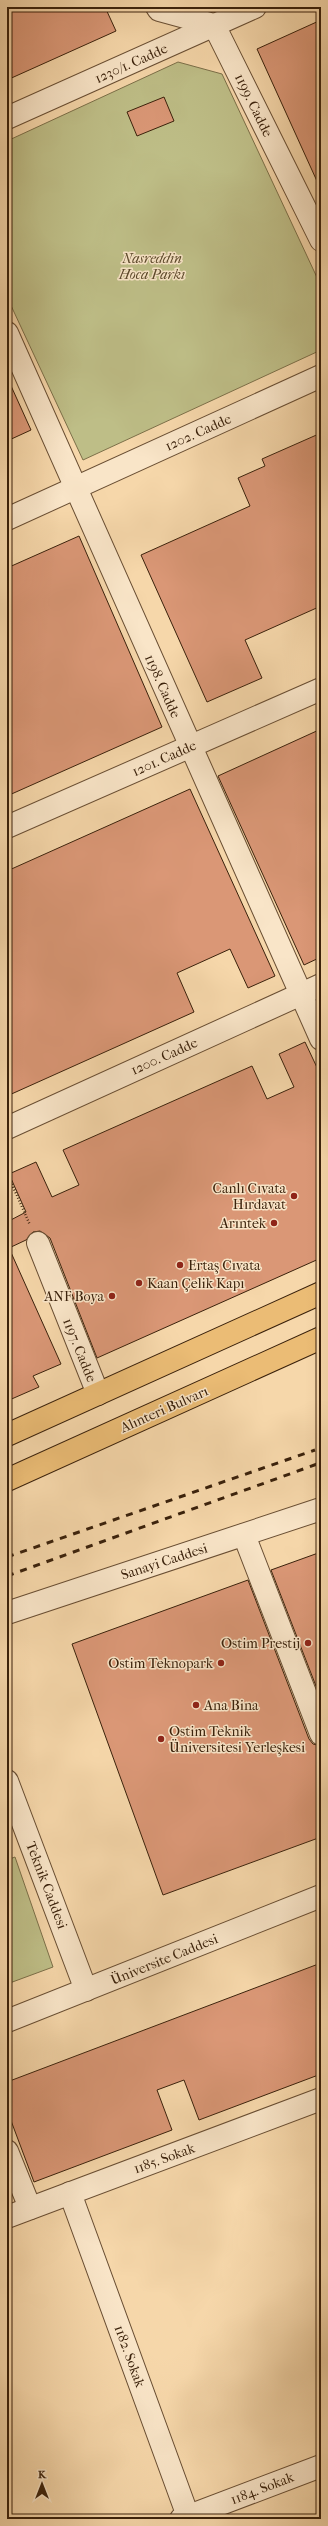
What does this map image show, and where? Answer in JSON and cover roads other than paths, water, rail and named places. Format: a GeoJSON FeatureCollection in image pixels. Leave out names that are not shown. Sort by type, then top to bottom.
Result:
{"type":"FeatureCollection","features":[{"type":"Feature","properties":{"kind":"main road"},"geometry":{"type":"LineString","coordinates":[[7,1435],[321,1294]]}},
{"type":"Feature","properties":{"kind":"main road","name":"Alınteri Bulvarı"},"geometry":{"type":"LineString","coordinates":[[7,1480],[321,1338]]}},
{"type":"Feature","properties":{"kind":"street"},"geometry":{"type":"LineString","coordinates":[[157,7],[159,10],[214,25]]}},
{"type":"Feature","properties":{"kind":"street","name":"1230/1. Cadde"},"geometry":{"type":"LineString","coordinates":[[7,118],[255,7]]}},
{"type":"Feature","properties":{"kind":"street","name":"1199. Cadde"},"geometry":{"type":"LineString","coordinates":[[214,25],[321,240]]}},
{"type":"Feature","properties":{"kind":"street","name":"1198. Cadde"},"geometry":{"type":"LineString","coordinates":[[7,333],[74,488],[321,1039]]}},
{"type":"Feature","properties":{"kind":"street","name":"1202. Cadde"},"geometry":{"type":"LineString","coordinates":[[7,519],[321,376]]}},
{"type":"Feature","properties":{"kind":"street","name":"1201. Cadde"},"geometry":{"type":"LineString","coordinates":[[7,827],[321,689]]}},
{"type":"Feature","properties":{"kind":"street","name":"1200. Cadde"},"geometry":{"type":"LineString","coordinates":[[7,1128],[321,985]]}},
{"type":"Feature","properties":{"kind":"street","name":"1197. Cadde"},"geometry":{"type":"LineString","coordinates":[[38,1243],[98,1394]]}},
{"type":"Feature","properties":{"kind":"street","name":"Sanayi Caddesi"},"geometry":{"type":"LineString","coordinates":[[7,1613],[321,1509]]}},
{"type":"Feature","properties":{"kind":"street"},"geometry":{"type":"LineString","coordinates":[[244,1535],[321,1734]]}},
{"type":"Feature","properties":{"kind":"street","name":"Teknik Caddesi"},"geometry":{"type":"LineString","coordinates":[[7,1781],[86,1990]]}},
{"type":"Feature","properties":{"kind":"street","name":"Üniversite Caddesi"},"geometry":{"type":"LineString","coordinates":[[7,2021],[321,1896]]}},
{"type":"Feature","properties":{"kind":"street","name":"1185. Sokak"},"geometry":{"type":"LineString","coordinates":[[7,2217],[321,2099]]}},
{"type":"Feature","properties":{"kind":"street"},"geometry":{"type":"LineString","coordinates":[[7,2151],[30,2208]]}},
{"type":"Feature","properties":{"kind":"street","name":"1182. Sokak"},"geometry":{"type":"LineString","coordinates":[[70,2193],[186,2518]]}},
{"type":"Feature","properties":{"kind":"street","name":"1184. Sokak"},"geometry":{"type":"LineString","coordinates":[[186,2518],[321,2466]]}},
{"type":"Feature","properties":{"kind":"railway"},"geometry":{"type":"LineString","coordinates":[[7,1557],[315,1450]]}},
{"type":"Feature","properties":{"kind":"railway"},"geometry":{"type":"LineString","coordinates":[[7,1576],[320,1463]]}},
{"type":"Feature","properties":{"kind":"place","name":"Canlı Cıvata Hırdavat"},"geometry":{"type":"Point","coordinates":[294,1196]}},
{"type":"Feature","properties":{"kind":"place","name":"Arıntek"},"geometry":{"type":"Point","coordinates":[274,1223]}},
{"type":"Feature","properties":{"kind":"place","name":"Ertaş Cıvata"},"geometry":{"type":"Point","coordinates":[180,1265]}},
{"type":"Feature","properties":{"kind":"place","name":"Kaan Çelik Kapı"},"geometry":{"type":"Point","coordinates":[139,1283]}},
{"type":"Feature","properties":{"kind":"place","name":"ANF Boya"},"geometry":{"type":"Point","coordinates":[112,1296]}},
{"type":"Feature","properties":{"kind":"place","name":"Ostim Prestij"},"geometry":{"type":"Point","coordinates":[308,1643]}},
{"type":"Feature","properties":{"kind":"place","name":"Ostim Teknopark"},"geometry":{"type":"Point","coordinates":[221,1663]}},
{"type":"Feature","properties":{"kind":"place","name":"Ana Bina"},"geometry":{"type":"Point","coordinates":[196,1705]}},
{"type":"Feature","properties":{"kind":"place","name":"Ostim Teknik Üniversitesi Yerleşkesi"},"geometry":{"type":"Point","coordinates":[161,1739]}},
{"type":"Feature","properties":{"kind":"park label","name":"Nasreddin Hoca Parkı"},"geometry":{"type":"Point","coordinates":[152,266]}}]}
